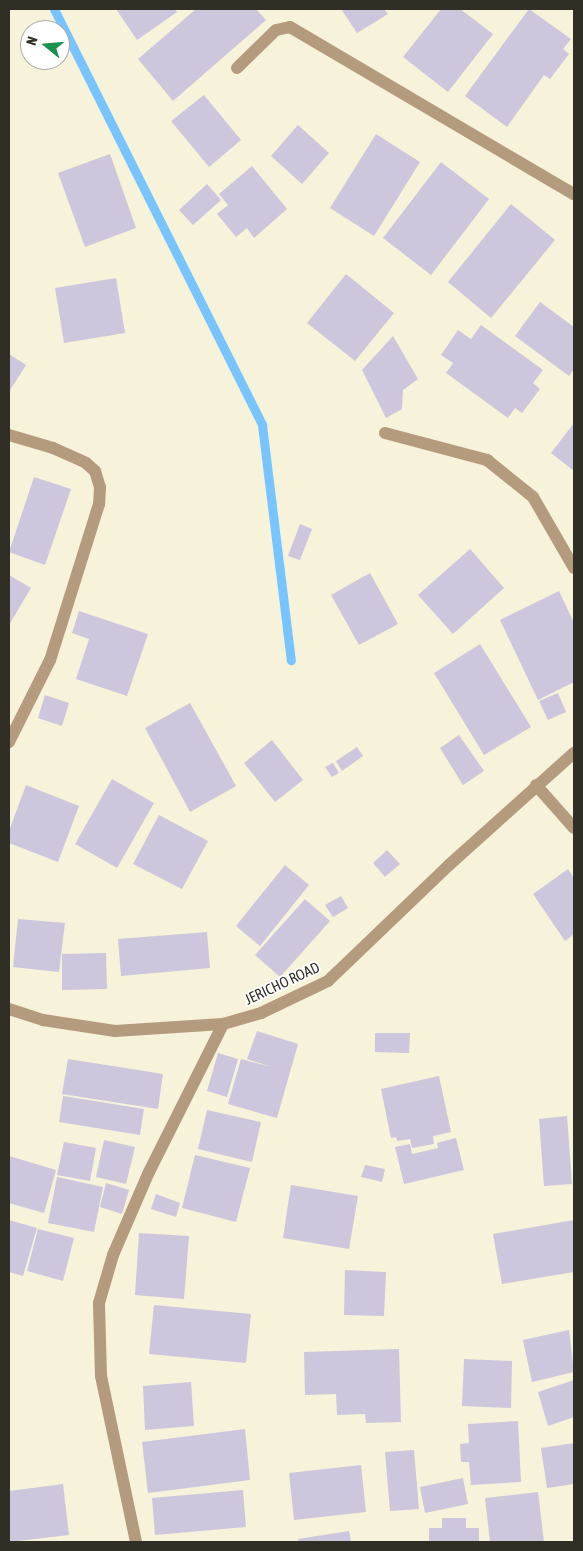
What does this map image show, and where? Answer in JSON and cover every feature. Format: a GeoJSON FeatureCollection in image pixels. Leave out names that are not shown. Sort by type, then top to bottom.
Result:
{"type":"FeatureCollection","features":[{"type":"Feature","properties":{"kind":"street"},"geometry":{"type":"LineString","coordinates":[[237,68],[276,30],[290,26],[574,194]]}},
{"type":"Feature","properties":{"kind":"street"},"geometry":{"type":"LineString","coordinates":[[385,433],[487,460],[533,497],[574,568]]}},
{"type":"Feature","properties":{"kind":"street"},"geometry":{"type":"LineString","coordinates":[[9,435],[54,448],[86,462],[95,472],[100,487],[99,504],[50,660],[9,742]]}},
{"type":"Feature","properties":{"kind":"street","name":"JERICHO ROAD"},"geometry":{"type":"LineString","coordinates":[[9,1009],[43,1020],[115,1031],[223,1024],[261,1012],[328,981],[536,785],[574,753]]}},
{"type":"Feature","properties":{"kind":"street"},"geometry":{"type":"LineString","coordinates":[[536,785],[574,828]]}},
{"type":"Feature","properties":{"kind":"street"},"geometry":{"type":"LineString","coordinates":[[136,1542],[101,1376],[99,1303],[113,1255],[149,1172],[223,1024]]}},
{"type":"Feature","properties":{"kind":"building"},"geometry":{"type":"Polygon","coordinates":[[[116,9],[175,9],[177,12],[137,40],[116,9]]]}},
{"type":"Feature","properties":{"kind":"building"},"geometry":{"type":"Polygon","coordinates":[[[196,9],[256,9],[266,20],[173,101],[138,59],[196,9]]]}},
{"type":"Feature","properties":{"kind":"building"},"geometry":{"type":"Polygon","coordinates":[[[341,9],[384,9],[388,14],[357,33],[341,9]]]}},
{"type":"Feature","properties":{"kind":"building"},"geometry":{"type":"Polygon","coordinates":[[[441,9],[460,9],[493,34],[448,92],[403,57],[441,9]]]}},
{"type":"Feature","properties":{"kind":"building"},"geometry":{"type":"Polygon","coordinates":[[[529,9],[571,39],[563,49],[569,54],[550,79],[544,75],[507,127],[465,96],[529,9]]]}},
{"type":"Feature","properties":{"kind":"building"},"geometry":{"type":"Polygon","coordinates":[[[204,95],[241,140],[209,167],[171,121],[204,95]]]}},
{"type":"Feature","properties":{"kind":"building"},"geometry":{"type":"Polygon","coordinates":[[[298,125],[329,153],[302,184],[271,156],[298,125]]]}},
{"type":"Feature","properties":{"kind":"building"},"geometry":{"type":"Polygon","coordinates":[[[376,134],[420,162],[374,236],[330,208],[376,134]]]}},
{"type":"Feature","properties":{"kind":"building"},"geometry":{"type":"Polygon","coordinates":[[[110,154],[136,228],[85,247],[58,173],[110,154]]]}},
{"type":"Feature","properties":{"kind":"building"},"geometry":{"type":"Polygon","coordinates":[[[441,162],[489,199],[431,275],[383,238],[441,162]]]}},
{"type":"Feature","properties":{"kind":"building"},"geometry":{"type":"Polygon","coordinates":[[[252,166],[287,209],[254,238],[247,228],[236,237],[217,214],[228,205],[219,194],[252,166]]]}},
{"type":"Feature","properties":{"kind":"building"},"geometry":{"type":"Polygon","coordinates":[[[207,184],[221,200],[193,225],[179,210],[207,184]]]}},
{"type":"Feature","properties":{"kind":"building"},"geometry":{"type":"Polygon","coordinates":[[[511,204],[555,240],[491,318],[448,282],[511,204]]]}},
{"type":"Feature","properties":{"kind":"building"},"geometry":{"type":"Polygon","coordinates":[[[346,274],[394,313],[355,361],[307,323],[346,274]]]}},
{"type":"Feature","properties":{"kind":"building"},"geometry":{"type":"Polygon","coordinates":[[[116,278],[125,333],[64,343],[55,288],[116,278]]]}},
{"type":"Feature","properties":{"kind":"building"},"geometry":{"type":"Polygon","coordinates":[[[540,302],[574,327],[574,369],[569,376],[515,336],[540,302]]]}},
{"type":"Feature","properties":{"kind":"building"},"geometry":{"type":"Polygon","coordinates":[[[481,325],[543,370],[533,383],[540,389],[522,413],[515,408],[508,418],[446,373],[453,363],[441,355],[458,330],[471,339],[481,325]]]}},
{"type":"Feature","properties":{"kind":"building"},"geometry":{"type":"Polygon","coordinates":[[[393,336],[418,379],[403,390],[402,409],[386,418],[362,370],[393,336]]]}},
{"type":"Feature","properties":{"kind":"building"},"geometry":{"type":"Polygon","coordinates":[[[9,354],[26,365],[9,392],[9,354]]]}},
{"type":"Feature","properties":{"kind":"building"},"geometry":{"type":"Polygon","coordinates":[[[574,423],[574,471],[551,453],[574,423]]]}},
{"type":"Feature","properties":{"kind":"building"},"geometry":{"type":"Polygon","coordinates":[[[34,477],[71,489],[45,565],[9,552],[34,477]]]}},
{"type":"Feature","properties":{"kind":"building"},"geometry":{"type":"Polygon","coordinates":[[[300,524],[312,529],[300,560],[288,556],[300,524]]]}},
{"type":"Feature","properties":{"kind":"building"},"geometry":{"type":"Polygon","coordinates":[[[470,549],[504,588],[453,634],[418,595],[470,549]]]}},
{"type":"Feature","properties":{"kind":"building"},"geometry":{"type":"Polygon","coordinates":[[[370,573],[398,624],[359,645],[331,595],[370,573]]]}},
{"type":"Feature","properties":{"kind":"building"},"geometry":{"type":"Polygon","coordinates":[[[9,575],[31,588],[9,625],[9,575]]]}},
{"type":"Feature","properties":{"kind":"building"},"geometry":{"type":"Polygon","coordinates":[[[559,591],[574,623],[574,682],[538,700],[500,620],[559,591]]]}},
{"type":"Feature","properties":{"kind":"building"},"geometry":{"type":"Polygon","coordinates":[[[79,611],[148,634],[127,696],[76,679],[89,639],[72,633],[79,611]]]}},
{"type":"Feature","properties":{"kind":"building"},"geometry":{"type":"Polygon","coordinates":[[[480,644],[531,727],[484,755],[434,673],[480,644]]]}},
{"type":"Feature","properties":{"kind":"building"},"geometry":{"type":"Polygon","coordinates":[[[558,693],[566,712],[548,720],[539,701],[558,693]]]}},
{"type":"Feature","properties":{"kind":"building"},"geometry":{"type":"Polygon","coordinates":[[[45,695],[69,703],[62,726],[38,718],[45,695]]]}},
{"type":"Feature","properties":{"kind":"building"},"geometry":{"type":"Polygon","coordinates":[[[190,703],[236,786],[190,812],[145,728],[190,703]]]}},
{"type":"Feature","properties":{"kind":"building"},"geometry":{"type":"Polygon","coordinates":[[[459,735],[484,771],[463,785],[440,748],[459,735]]]}},
{"type":"Feature","properties":{"kind":"building"},"geometry":{"type":"Polygon","coordinates":[[[272,740],[303,780],[275,802],[244,763],[272,740]]]}},
{"type":"Feature","properties":{"kind":"building"},"geometry":{"type":"Polygon","coordinates":[[[357,747],[363,756],[342,771],[336,761],[357,747]]]}},
{"type":"Feature","properties":{"kind":"building"},"geometry":{"type":"Polygon","coordinates":[[[333,763],[339,773],[332,777],[325,767],[333,763]]]}},
{"type":"Feature","properties":{"kind":"building"},"geometry":{"type":"Polygon","coordinates":[[[112,779],[154,803],[117,868],[75,844],[112,779]]]}},
{"type":"Feature","properties":{"kind":"building"},"geometry":{"type":"Polygon","coordinates":[[[26,785],[79,806],[58,862],[9,843],[9,831],[26,785]]]}},
{"type":"Feature","properties":{"kind":"building"},"geometry":{"type":"Polygon","coordinates":[[[159,815],[208,841],[182,889],[133,864],[159,815]]]}},
{"type":"Feature","properties":{"kind":"building"},"geometry":{"type":"Polygon","coordinates":[[[387,850],[400,864],[385,877],[373,863],[387,850]]]}},
{"type":"Feature","properties":{"kind":"building"},"geometry":{"type":"Polygon","coordinates":[[[285,865],[309,885],[260,946],[236,926],[285,865]]]}},
{"type":"Feature","properties":{"kind":"building"},"geometry":{"type":"Polygon","coordinates":[[[568,869],[574,878],[574,934],[565,941],[533,894],[568,869]]]}},
{"type":"Feature","properties":{"kind":"building"},"geometry":{"type":"Polygon","coordinates":[[[341,896],[348,908],[333,917],[325,905],[341,896]]]}},
{"type":"Feature","properties":{"kind":"building"},"geometry":{"type":"Polygon","coordinates":[[[305,899],[330,921],[280,977],[255,955],[305,899]]]}},
{"type":"Feature","properties":{"kind":"building"},"geometry":{"type":"Polygon","coordinates":[[[18,919],[65,923],[59,972],[13,967],[18,919]]]}},
{"type":"Feature","properties":{"kind":"building"},"geometry":{"type":"Polygon","coordinates":[[[207,932],[210,968],[121,976],[118,939],[207,932]]]}},
{"type":"Feature","properties":{"kind":"building"},"geometry":{"type":"Polygon","coordinates":[[[106,953],[107,989],[62,990],[62,954],[106,953]]]}},
{"type":"Feature","properties":{"kind":"building"},"geometry":{"type":"Polygon","coordinates":[[[257,1031],[298,1044],[277,1118],[228,1104],[241,1059],[271,1067],[247,1059],[257,1031]]]}},
{"type":"Feature","properties":{"kind":"building"},"geometry":{"type":"Polygon","coordinates":[[[375,1033],[410,1033],[409,1053],[375,1052],[375,1033]]]}},
{"type":"Feature","properties":{"kind":"building"},"geometry":{"type":"Polygon","coordinates":[[[218,1053],[238,1059],[227,1097],[207,1091],[218,1053]]]}},
{"type":"Feature","properties":{"kind":"building"},"geometry":{"type":"Polygon","coordinates":[[[68,1059],[163,1074],[158,1109],[62,1094],[68,1059]]]}},
{"type":"Feature","properties":{"kind":"building"},"geometry":{"type":"Polygon","coordinates":[[[439,1076],[451,1132],[433,1136],[434,1144],[412,1148],[410,1139],[397,1141],[396,1137],[391,1138],[381,1089],[439,1076]]]}},
{"type":"Feature","properties":{"kind":"building"},"geometry":{"type":"Polygon","coordinates":[[[63,1096],[144,1109],[140,1135],[59,1122],[63,1096]]]}},
{"type":"Feature","properties":{"kind":"building"},"geometry":{"type":"Polygon","coordinates":[[[207,1110],[261,1122],[252,1162],[198,1149],[207,1110]]]}},
{"type":"Feature","properties":{"kind":"building"},"geometry":{"type":"Polygon","coordinates":[[[567,1116],[572,1184],[544,1186],[539,1119],[567,1116]]]}},
{"type":"Feature","properties":{"kind":"building"},"geometry":{"type":"Polygon","coordinates":[[[456,1138],[464,1170],[404,1184],[395,1147],[410,1144],[412,1154],[438,1148],[437,1143],[456,1138]]]}},
{"type":"Feature","properties":{"kind":"building"},"geometry":{"type":"Polygon","coordinates":[[[104,1140],[135,1147],[126,1184],[96,1177],[104,1140]]]}},
{"type":"Feature","properties":{"kind":"building"},"geometry":{"type":"Polygon","coordinates":[[[64,1142],[96,1148],[90,1181],[57,1175],[64,1142]]]}},
{"type":"Feature","properties":{"kind":"building"},"geometry":{"type":"Polygon","coordinates":[[[195,1155],[250,1168],[236,1222],[182,1208],[195,1155]]]}},
{"type":"Feature","properties":{"kind":"building"},"geometry":{"type":"Polygon","coordinates":[[[9,1156],[56,1170],[44,1213],[9,1203],[9,1156]]]}},
{"type":"Feature","properties":{"kind":"building"},"geometry":{"type":"Polygon","coordinates":[[[365,1165],[385,1169],[382,1182],[361,1177],[365,1165]]]}},
{"type":"Feature","properties":{"kind":"building"},"geometry":{"type":"Polygon","coordinates":[[[57,1177],[103,1187],[94,1232],[48,1223],[57,1177]]]}},
{"type":"Feature","properties":{"kind":"building"},"geometry":{"type":"Polygon","coordinates":[[[106,1183],[129,1190],[122,1214],[100,1207],[106,1183]]]}},
{"type":"Feature","properties":{"kind":"building"},"geometry":{"type":"Polygon","coordinates":[[[291,1185],[358,1196],[349,1249],[283,1238],[291,1185]]]}},
{"type":"Feature","properties":{"kind":"building"},"geometry":{"type":"Polygon","coordinates":[[[156,1194],[180,1203],[176,1217],[151,1209],[156,1194]]]}},
{"type":"Feature","properties":{"kind":"building"},"geometry":{"type":"Polygon","coordinates":[[[9,1220],[37,1228],[23,1276],[9,1272],[9,1220]]]}},
{"type":"Feature","properties":{"kind":"building"},"geometry":{"type":"Polygon","coordinates":[[[574,1220],[574,1272],[502,1284],[493,1234],[574,1220]]]}},
{"type":"Feature","properties":{"kind":"building"},"geometry":{"type":"Polygon","coordinates":[[[38,1229],[74,1238],[63,1281],[27,1271],[38,1229]]]}},
{"type":"Feature","properties":{"kind":"building"},"geometry":{"type":"Polygon","coordinates":[[[139,1233],[189,1236],[184,1299],[135,1295],[139,1233]]]}},
{"type":"Feature","properties":{"kind":"building"},"geometry":{"type":"Polygon","coordinates":[[[345,1270],[386,1272],[384,1316],[344,1315],[345,1270]]]}},
{"type":"Feature","properties":{"kind":"building"},"geometry":{"type":"Polygon","coordinates":[[[154,1305],[251,1314],[246,1363],[149,1354],[154,1305]]]}},
{"type":"Feature","properties":{"kind":"building"},"geometry":{"type":"Polygon","coordinates":[[[569,1330],[574,1372],[532,1382],[523,1340],[569,1330]]]}},
{"type":"Feature","properties":{"kind":"building"},"geometry":{"type":"Polygon","coordinates":[[[399,1349],[401,1422],[366,1423],[365,1414],[337,1415],[336,1394],[305,1395],[304,1352],[399,1349]]]}},
{"type":"Feature","properties":{"kind":"building"},"geometry":{"type":"Polygon","coordinates":[[[464,1359],[512,1361],[511,1408],[462,1406],[464,1359]]]}},
{"type":"Feature","properties":{"kind":"building"},"geometry":{"type":"Polygon","coordinates":[[[574,1380],[574,1417],[548,1426],[538,1392],[574,1380]]]}},
{"type":"Feature","properties":{"kind":"building"},"geometry":{"type":"Polygon","coordinates":[[[191,1382],[194,1426],[145,1430],[143,1386],[191,1382]]]}},
{"type":"Feature","properties":{"kind":"building"},"geometry":{"type":"Polygon","coordinates":[[[518,1421],[521,1482],[471,1485],[469,1462],[461,1462],[460,1444],[469,1443],[468,1424],[518,1421]]]}},
{"type":"Feature","properties":{"kind":"building"},"geometry":{"type":"Polygon","coordinates":[[[245,1429],[250,1480],[148,1493],[142,1442],[245,1429]]]}},
{"type":"Feature","properties":{"kind":"building"},"geometry":{"type":"Polygon","coordinates":[[[574,1443],[574,1484],[547,1488],[541,1448],[574,1443]]]}},
{"type":"Feature","properties":{"kind":"building"},"geometry":{"type":"Polygon","coordinates":[[[414,1450],[419,1509],[390,1511],[385,1452],[414,1450]]]}},
{"type":"Feature","properties":{"kind":"building"},"geometry":{"type":"Polygon","coordinates":[[[361,1465],[366,1512],[294,1520],[289,1473],[361,1465]]]}},
{"type":"Feature","properties":{"kind":"building"},"geometry":{"type":"Polygon","coordinates":[[[463,1478],[468,1504],[425,1513],[420,1487],[463,1478]]]}},
{"type":"Feature","properties":{"kind":"building"},"geometry":{"type":"Polygon","coordinates":[[[63,1484],[69,1535],[9,1542],[9,1491],[63,1484]]]}},
{"type":"Feature","properties":{"kind":"building"},"geometry":{"type":"Polygon","coordinates":[[[243,1490],[246,1527],[155,1535],[152,1498],[243,1490]]]}},
{"type":"Feature","properties":{"kind":"building"},"geometry":{"type":"Polygon","coordinates":[[[538,1492],[544,1542],[490,1542],[485,1498],[538,1492]]]}},
{"type":"Feature","properties":{"kind":"building"},"geometry":{"type":"Polygon","coordinates":[[[442,1518],[466,1518],[466,1528],[479,1528],[479,1542],[429,1542],[429,1528],[442,1528],[442,1518]]]}},
{"type":"Feature","properties":{"kind":"building"},"geometry":{"type":"Polygon","coordinates":[[[349,1531],[351,1542],[299,1542],[298,1539],[349,1531]]]}},
{"type":"Feature","properties":{"kind":"waterway"},"geometry":{"type":"LineString","coordinates":[[54,9],[262,425],[291,660]]}}]}
